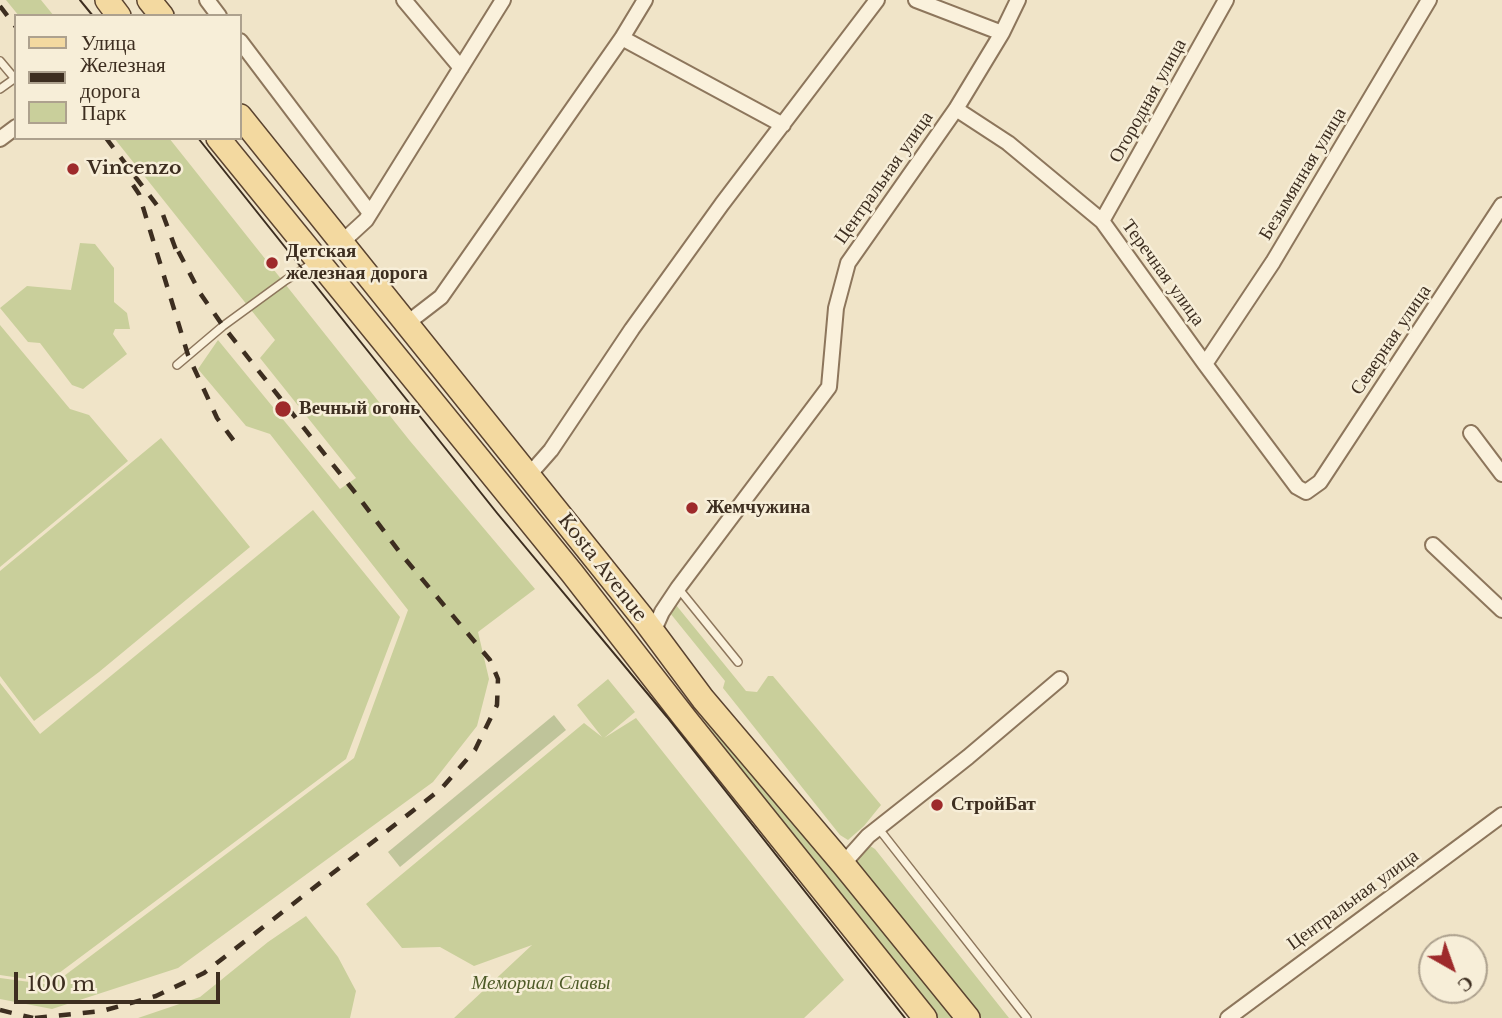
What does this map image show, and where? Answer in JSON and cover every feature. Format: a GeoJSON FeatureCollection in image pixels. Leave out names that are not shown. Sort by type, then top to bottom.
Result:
{"type":"FeatureCollection","features":[{"type":"Feature","properties":{"kind":"main road"},"geometry":{"type":"LineString","coordinates":[[149,0],[160,14]]}},
{"type":"Feature","properties":{"kind":"main road","name":"Kosta Avenue"},"geometry":{"type":"LineString","coordinates":[[242,119],[529,475],[703,699],[843,864],[968,1018]]}},
{"type":"Feature","properties":{"kind":"main road","name":"Kosta Avenue"},"geometry":{"type":"LineString","coordinates":[[220,140],[572,573],[925,1018]]}},
{"type":"Feature","properties":{"kind":"main road"},"geometry":{"type":"LineString","coordinates":[[652,676],[673,659]]}},
{"type":"Feature","properties":{"kind":"street"},"geometry":{"type":"LineString","coordinates":[[404,0],[461,68]]}},
{"type":"Feature","properties":{"kind":"street"},"geometry":{"type":"LineString","coordinates":[[341,243],[366,220],[503,0]]}},
{"type":"Feature","properties":{"kind":"street"},"geometry":{"type":"LineString","coordinates":[[405,324],[441,297],[622,38],[645,0]]}},
{"type":"Feature","properties":{"kind":"street"},"geometry":{"type":"LineString","coordinates":[[529,475],[551,450],[632,328],[877,0]]}},
{"type":"Feature","properties":{"kind":"street"},"geometry":{"type":"LineString","coordinates":[[916,0],[1002,33]]}},
{"type":"Feature","properties":{"kind":"street","name":"Центральная улица"},"geometry":{"type":"LineString","coordinates":[[653,632],[678,588],[829,387],[836,308],[848,263],[956,109],[1002,33],[1018,0]]}},
{"type":"Feature","properties":{"kind":"street","name":"Огородная улица"},"geometry":{"type":"LineString","coordinates":[[1102,221],[1226,0]]}},
{"type":"Feature","properties":{"kind":"street","name":"Безымянная улица"},"geometry":{"type":"LineString","coordinates":[[1205,364],[1273,262],[1429,0]]}},
{"type":"Feature","properties":{"kind":"street"},"geometry":{"type":"LineString","coordinates":[[622,38],[783,125]]}},
{"type":"Feature","properties":{"kind":"street"},"geometry":{"type":"LineString","coordinates":[[242,44],[370,213]]}},
{"type":"Feature","properties":{"kind":"street","name":"Теречная улица"},"geometry":{"type":"LineString","coordinates":[[956,109],[1008,143],[1102,221],[1297,487],[1306,492]]}},
{"type":"Feature","properties":{"kind":"street","name":"Северная улица"},"geometry":{"type":"LineString","coordinates":[[1306,492],[1320,482],[1502,205]]}},
{"type":"Feature","properties":{"kind":"street"},"geometry":{"type":"LineString","coordinates":[[1471,433],[1502,474]]}},
{"type":"Feature","properties":{"kind":"street"},"geometry":{"type":"LineString","coordinates":[[1433,545],[1502,610]]}},
{"type":"Feature","properties":{"kind":"street"},"geometry":{"type":"LineString","coordinates":[[843,864],[878,828],[1060,679]]}},
{"type":"Feature","properties":{"kind":"street","name":"Центральная улица"},"geometry":{"type":"LineString","coordinates":[[1228,1018],[1502,816]]}},
{"type":"Feature","properties":{"kind":"lane"},"geometry":{"type":"LineString","coordinates":[[0,61],[14,78]]}},
{"type":"Feature","properties":{"kind":"lane"},"geometry":{"type":"LineString","coordinates":[[177,365],[223,326],[341,243]]}},
{"type":"Feature","properties":{"kind":"lane"},"geometry":{"type":"LineString","coordinates":[[678,588],[738,662]]}},
{"type":"Feature","properties":{"kind":"lane"},"geometry":{"type":"LineString","coordinates":[[878,828],[1027,1018]]}},
{"type":"Feature","properties":{"kind":"green space"},"geometry":{"type":"Polygon","coordinates":[[[6,0],[41,0],[52,14],[17,14],[6,0]]]}},
{"type":"Feature","properties":{"kind":"green space"},"geometry":{"type":"Polygon","coordinates":[[[116,140],[171,140],[410,441],[535,589],[478,632],[489,679],[477,726],[433,782],[178,968],[52,1009],[0,999],[0,978],[52,985],[354,758],[408,610],[270,434],[246,426],[198,369],[218,340],[340,489],[356,478],[260,358],[275,340],[116,140]]]}},
{"type":"Feature","properties":{"kind":"green space"},"geometry":{"type":"Polygon","coordinates":[[[80,243],[95,244],[114,268],[114,302],[127,313],[130,329],[115,329],[113,334],[127,354],[83,389],[72,385],[40,343],[28,342],[0,308],[27,286],[71,290],[80,243]]]}},
{"type":"Feature","properties":{"kind":"green space"},"geometry":{"type":"Polygon","coordinates":[[[0,325],[70,409],[89,415],[128,461],[0,567],[0,325]]]}},
{"type":"Feature","properties":{"kind":"green space"},"geometry":{"type":"Polygon","coordinates":[[[161,438],[250,547],[99,672],[34,721],[0,676],[0,571],[161,438]]]}},
{"type":"Feature","properties":{"kind":"green space"},"geometry":{"type":"Polygon","coordinates":[[[313,510],[400,617],[346,759],[47,982],[0,975],[0,683],[40,734],[313,510]]]}},
{"type":"Feature","properties":{"kind":"green space"},"geometry":{"type":"Polygon","coordinates":[[[676,605],[746,691],[757,692],[768,676],[773,676],[881,805],[848,840],[840,835],[723,688],[725,681],[670,613],[670,607],[676,605]]]}},
{"type":"Feature","properties":{"kind":"green space","name":"Мемориал Славы"},"geometry":{"type":"Polygon","coordinates":[[[608,679],[635,712],[604,738],[636,718],[844,980],[804,1018],[454,1018],[532,945],[474,966],[440,947],[402,948],[366,904],[584,723],[602,737],[577,705],[608,679]]]}},
{"type":"Feature","properties":{"kind":"green space"},"geometry":{"type":"Polygon","coordinates":[[[707,714],[953,1018],[936,1018],[701,717],[707,714]]]}},
{"type":"Feature","properties":{"kind":"green space"},"geometry":{"type":"Polygon","coordinates":[[[554,715],[566,730],[400,867],[388,852],[554,715]]]}},
{"type":"Feature","properties":{"kind":"green space"},"geometry":{"type":"Polygon","coordinates":[[[867,844],[875,849],[1009,1018],[976,1018],[851,861],[867,844]]]}},
{"type":"Feature","properties":{"kind":"green space"},"geometry":{"type":"Polygon","coordinates":[[[306,916],[338,957],[356,991],[350,1018],[138,1018],[200,997],[268,942],[306,916]]]}},
{"type":"Feature","properties":{"kind":"tram line"},"geometry":{"type":"LineString","coordinates":[[80,0],[91,14]]}},
{"type":"Feature","properties":{"kind":"tram line"},"geometry":{"type":"LineString","coordinates":[[200,140],[497,513],[667,717],[905,1018]]}},
{"type":"Feature","properties":{"kind":"railway"},"geometry":{"type":"LineString","coordinates":[[0,6],[14,24]]}},
{"type":"Feature","properties":{"kind":"railway"},"geometry":{"type":"LineString","coordinates":[[108,140],[162,212],[176,250]]}},
{"type":"Feature","properties":{"kind":"railway"},"geometry":{"type":"LineString","coordinates":[[133,185],[139,194],[188,355],[217,418],[234,441]]}},
{"type":"Feature","properties":{"kind":"railway"},"geometry":{"type":"LineString","coordinates":[[35,1018],[102,1011],[156,996],[204,973],[441,789],[475,750],[497,705],[498,679],[490,660],[401,554],[223,326],[200,293],[174,243]]}},
{"type":"Feature","properties":{"kind":"railway"},"geometry":{"type":"LineString","coordinates":[[0,1010],[33,1018]]}},
{"type":"Feature","properties":{"kind":"place","name":"Vincenzo"},"geometry":{"type":"Point","coordinates":[73,169]}},
{"type":"Feature","properties":{"kind":"place","name":"Детская железная дорога"},"geometry":{"type":"Point","coordinates":[272,263]}},
{"type":"Feature","properties":{"kind":"place","name":"Вечный огонь"},"geometry":{"type":"Point","coordinates":[283,409]}},
{"type":"Feature","properties":{"kind":"place","name":"Жемчужина"},"geometry":{"type":"Point","coordinates":[692,508]}},
{"type":"Feature","properties":{"kind":"place","name":"СтройБат"},"geometry":{"type":"Point","coordinates":[937,805]}}]}
